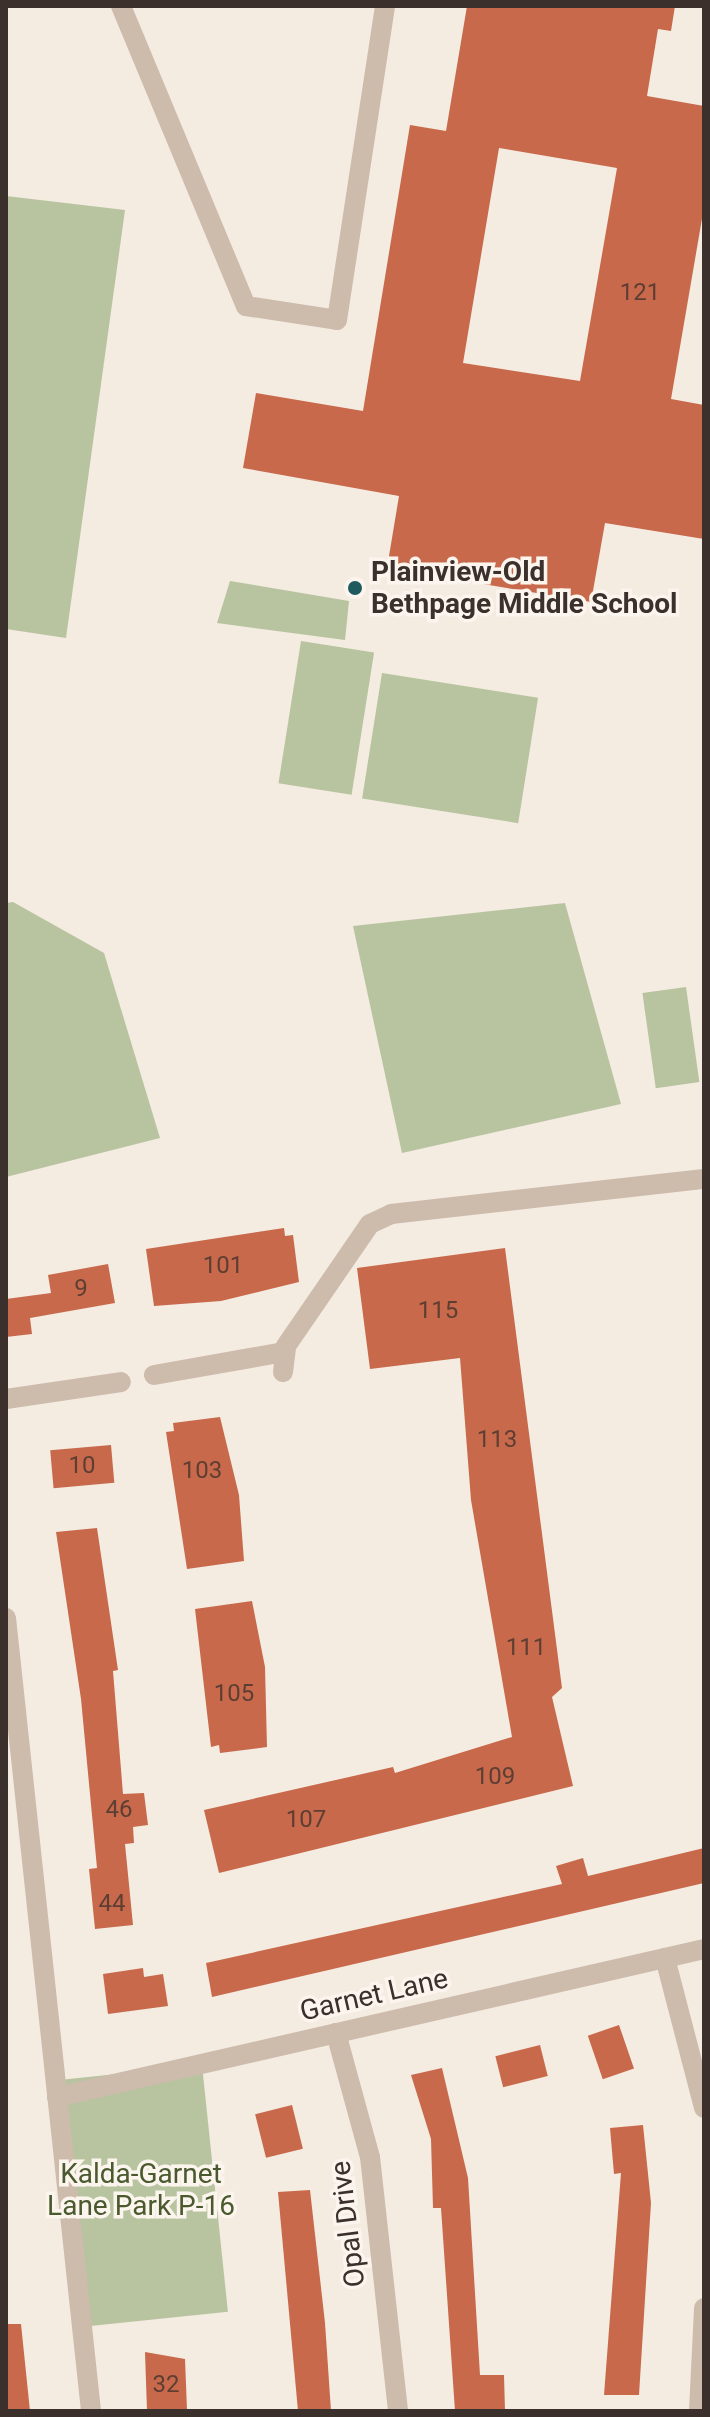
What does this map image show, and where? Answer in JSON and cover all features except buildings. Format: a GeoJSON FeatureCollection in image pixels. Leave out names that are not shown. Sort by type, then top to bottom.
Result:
{"type":"FeatureCollection","features":[{"type":"Feature","properties":{"kind":"street"},"geometry":{"type":"LineString","coordinates":[[125,8],[246,306],[337,320],[385,6]]}},
{"type":"Feature","properties":{"kind":"street"},"geometry":{"type":"LineString","coordinates":[[154,1375],[284,1362],[370,1224],[391,1214],[704,1179]]}},
{"type":"Feature","properties":{"kind":"street"},"geometry":{"type":"LineString","coordinates":[[6,1399],[121,1382]]}},
{"type":"Feature","properties":{"kind":"street"},"geometry":{"type":"LineString","coordinates":[[6,1618],[91,2411]]}},
{"type":"Feature","properties":{"kind":"street","name":"Garnet Lane"},"geometry":{"type":"LineString","coordinates":[[57,2097],[704,1949]]}},
{"type":"Feature","properties":{"kind":"street"},"geometry":{"type":"LineString","coordinates":[[665,1958],[704,2108]]}},
{"type":"Feature","properties":{"kind":"street","name":"Opal Drive"},"geometry":{"type":"LineString","coordinates":[[336,2033],[370,2157],[398,2411]]}},
{"type":"Feature","properties":{"kind":"street"},"geometry":{"type":"LineString","coordinates":[[699,2411],[704,2308]]}},
{"type":"Feature","properties":{"kind":"green space"},"geometry":{"type":"Polygon","coordinates":[[[6,196],[125,210],[66,638],[6,629],[6,196]]]}},
{"type":"Feature","properties":{"kind":"green space"},"geometry":{"type":"Polygon","coordinates":[[[230,581],[349,601],[345,640],[217,623],[230,581]]]}},
{"type":"Feature","properties":{"kind":"green space"},"geometry":{"type":"Polygon","coordinates":[[[301,641],[374,653],[352,795],[278,783],[301,641]]]}},
{"type":"Feature","properties":{"kind":"green space"},"geometry":{"type":"Polygon","coordinates":[[[382,673],[538,698],[518,823],[362,798],[382,673]]]}},
{"type":"Feature","properties":{"kind":"green space"},"geometry":{"type":"Polygon","coordinates":[[[13,902],[104,953],[160,1138],[6,1177],[6,903],[13,902]]]}},
{"type":"Feature","properties":{"kind":"green space"},"geometry":{"type":"Polygon","coordinates":[[[565,903],[621,1104],[402,1153],[353,926],[565,903]]]}},
{"type":"Feature","properties":{"kind":"green space"},"geometry":{"type":"Polygon","coordinates":[[[686,987],[699,1082],[656,1088],[642,993],[686,987]]]}},
{"type":"Feature","properties":{"kind":"green space","name":"Kalda-Garnet Lane Park P-16"},"geometry":{"type":"Polygon","coordinates":[[[202,2065],[228,2312],[81,2327],[55,2080],[202,2065]]]}},
{"type":"Feature","properties":{"kind":"place","name":"Plainview-Old Bethpage Middle School"},"geometry":{"type":"Point","coordinates":[355,588]}}]}
